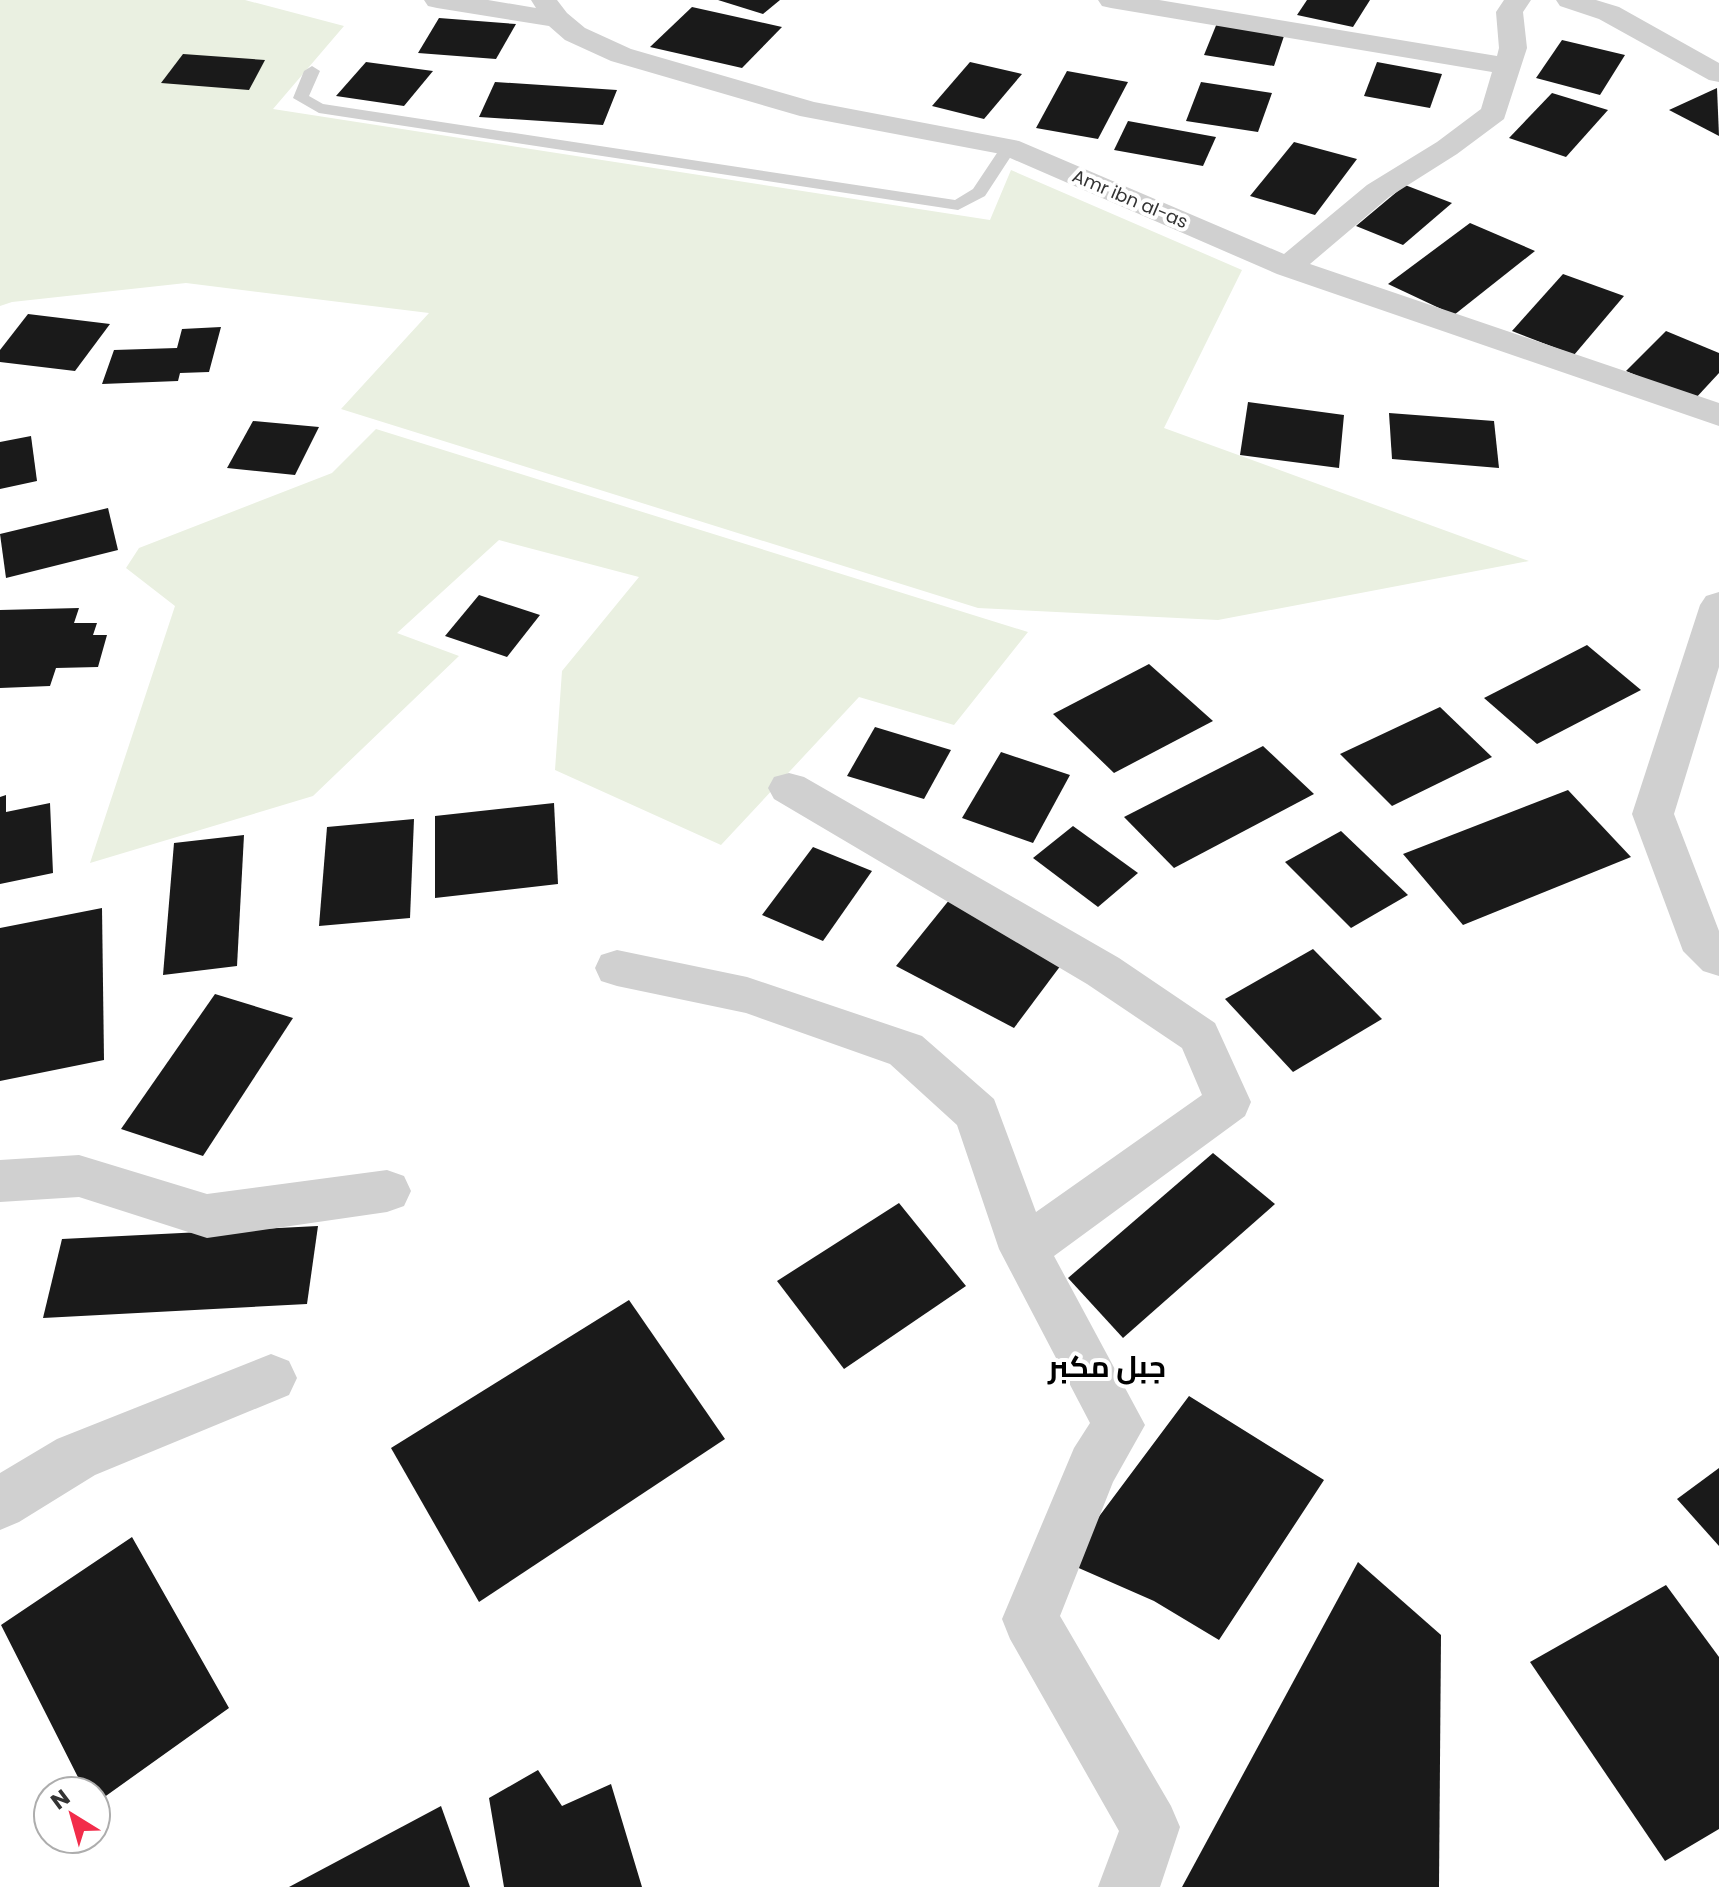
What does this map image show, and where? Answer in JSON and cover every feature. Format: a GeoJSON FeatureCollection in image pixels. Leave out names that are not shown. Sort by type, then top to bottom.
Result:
{"type":"FeatureCollection","features":[{"type":"Feature","properties":{"kind":"street"},"geometry":{"type":"LineString","coordinates":[[437,0],[551,10]]}},
{"type":"Feature","properties":{"kind":"street"},"geometry":{"type":"LineString","coordinates":[[1111,0],[1506,66]]}},
{"type":"Feature","properties":{"kind":"street"},"geometry":{"type":"LineString","coordinates":[[1288,267],[1378,191],[1447,148],[1494,113],[1513,48],[1509,12],[1516,0]]}},
{"type":"Feature","properties":{"kind":"street"},"geometry":{"type":"LineString","coordinates":[[1573,0],[1609,13],[1719,74]]}},
{"type":"Feature","properties":{"kind":"street","name":"Amr ibn al-as"},"geometry":{"type":"LineString","coordinates":[[551,10],[575,34],[621,55],[678,73],[810,110],[1009,147],[1288,267],[1719,415]]}},
{"type":"Feature","properties":{"kind":"street"},"geometry":{"type":"LineString","coordinates":[[1719,605],[1653,814],[1699,939],[1719,958]]}},
{"type":"Feature","properties":{"kind":"street"},"geometry":{"type":"LineString","coordinates":[[789,788],[1103,971],[1199,1036],[1228,1102],[1024,1249]]}},
{"type":"Feature","properties":{"kind":"street"},"geometry":{"type":"LineString","coordinates":[[617,968],[747,995],[906,1050],[977,1113],[1024,1249],[1119,1425],[1093,1466],[1030,1619],[1150,1827],[1129,1887]]}},
{"type":"Feature","properties":{"kind":"street"},"geometry":{"type":"LineString","coordinates":[[0,1181],[79,1176],[207,1216],[387,1191]]}},
{"type":"Feature","properties":{"kind":"street"},"geometry":{"type":"LineString","coordinates":[[0,1503],[76,1457],[271,1378]]}},
{"type":"Feature","properties":{"kind":"lane"},"geometry":{"type":"LineString","coordinates":[[312,71],[301,98],[319,108],[958,205],[979,192],[1009,147]]}},
{"type":"Feature","properties":{"kind":"green space"},"geometry":{"type":"Polygon","coordinates":[[[0,0],[245,0],[344,26],[273,109],[990,220],[1011,170],[1242,270],[1164,428],[1529,561],[1218,620],[978,608],[341,409],[429,313],[186,283],[12,302],[0,306],[0,0]]]}},
{"type":"Feature","properties":{"kind":"green space"},"geometry":{"type":"Polygon","coordinates":[[[376,429],[1028,632],[954,725],[859,697],[721,845],[555,770],[562,671],[639,577],[499,540],[397,633],[459,656],[313,796],[90,863],[175,606],[126,568],[139,548],[332,473],[376,429]]]}},
{"type":"Feature","properties":{"kind":"building"},"geometry":{"type":"Polygon","coordinates":[[[718,0],[780,0],[763,14],[718,0]]]}},
{"type":"Feature","properties":{"kind":"building"},"geometry":{"type":"Polygon","coordinates":[[[1307,0],[1370,0],[1353,27],[1297,15],[1307,0]]]}},
{"type":"Feature","properties":{"kind":"building"},"geometry":{"type":"Polygon","coordinates":[[[692,7],[782,27],[742,68],[650,47],[692,7]]]}},
{"type":"Feature","properties":{"kind":"building"},"geometry":{"type":"Polygon","coordinates":[[[439,18],[516,24],[496,59],[418,53],[439,18]]]}},
{"type":"Feature","properties":{"kind":"building"},"geometry":{"type":"Polygon","coordinates":[[[1217,23],[1285,33],[1274,66],[1204,55],[1217,23]]]}},
{"type":"Feature","properties":{"kind":"building"},"geometry":{"type":"Polygon","coordinates":[[[1562,40],[1625,55],[1600,95],[1536,78],[1562,40]]]}},
{"type":"Feature","properties":{"kind":"building"},"geometry":{"type":"Polygon","coordinates":[[[183,54],[265,60],[249,90],[161,83],[183,54]]]}},
{"type":"Feature","properties":{"kind":"building"},"geometry":{"type":"Polygon","coordinates":[[[366,62],[433,71],[404,106],[336,96],[366,62]]]}},
{"type":"Feature","properties":{"kind":"building"},"geometry":{"type":"Polygon","coordinates":[[[970,62],[1022,74],[984,119],[932,106],[970,62]]]}},
{"type":"Feature","properties":{"kind":"building"},"geometry":{"type":"Polygon","coordinates":[[[1377,62],[1442,74],[1430,108],[1364,96],[1377,62]]]}},
{"type":"Feature","properties":{"kind":"building"},"geometry":{"type":"Polygon","coordinates":[[[1067,71],[1128,82],[1098,139],[1036,128],[1067,71]]]}},
{"type":"Feature","properties":{"kind":"building"},"geometry":{"type":"Polygon","coordinates":[[[495,82],[617,90],[603,125],[479,117],[495,82]]]}},
{"type":"Feature","properties":{"kind":"building"},"geometry":{"type":"Polygon","coordinates":[[[1201,82],[1272,93],[1258,132],[1186,121],[1201,82]]]}},
{"type":"Feature","properties":{"kind":"building"},"geometry":{"type":"Polygon","coordinates":[[[1717,88],[1719,136],[1669,110],[1717,88]]]}},
{"type":"Feature","properties":{"kind":"building"},"geometry":{"type":"Polygon","coordinates":[[[1552,93],[1608,110],[1566,157],[1509,138],[1552,93]]]}},
{"type":"Feature","properties":{"kind":"building"},"geometry":{"type":"Polygon","coordinates":[[[1128,121],[1216,137],[1203,166],[1114,150],[1128,121]]]}},
{"type":"Feature","properties":{"kind":"building"},"geometry":{"type":"Polygon","coordinates":[[[1294,142],[1357,159],[1315,215],[1250,196],[1294,142]]]}},
{"type":"Feature","properties":{"kind":"building"},"geometry":{"type":"Polygon","coordinates":[[[1405,185],[1452,203],[1403,245],[1356,226],[1405,185]]]}},
{"type":"Feature","properties":{"kind":"building"},"geometry":{"type":"Polygon","coordinates":[[[1470,223],[1535,251],[1454,315],[1388,284],[1470,223]]]}},
{"type":"Feature","properties":{"kind":"building"},"geometry":{"type":"Polygon","coordinates":[[[1563,274],[1624,296],[1574,355],[1512,331],[1563,274]]]}},
{"type":"Feature","properties":{"kind":"building"},"geometry":{"type":"Polygon","coordinates":[[[28,314],[110,324],[75,371],[0,362],[0,350],[28,314]]]}},
{"type":"Feature","properties":{"kind":"building"},"geometry":{"type":"Polygon","coordinates":[[[221,327],[209,372],[180,373],[178,381],[102,384],[114,350],[177,348],[182,329],[221,327]]]}},
{"type":"Feature","properties":{"kind":"building"},"geometry":{"type":"Polygon","coordinates":[[[1666,331],[1719,353],[1719,373],[1694,400],[1626,371],[1666,331]]]}},
{"type":"Feature","properties":{"kind":"building"},"geometry":{"type":"Polygon","coordinates":[[[1248,402],[1344,415],[1339,468],[1240,455],[1248,402]]]}},
{"type":"Feature","properties":{"kind":"building"},"geometry":{"type":"Polygon","coordinates":[[[1389,413],[1494,421],[1499,468],[1392,459],[1389,413]]]}},
{"type":"Feature","properties":{"kind":"building"},"geometry":{"type":"Polygon","coordinates":[[[253,421],[319,427],[295,475],[227,468],[253,421]]]}},
{"type":"Feature","properties":{"kind":"building"},"geometry":{"type":"Polygon","coordinates":[[[31,436],[37,481],[0,489],[0,442],[31,436]]]}},
{"type":"Feature","properties":{"kind":"building"},"geometry":{"type":"Polygon","coordinates":[[[108,508],[118,550],[6,578],[0,534],[108,508]]]}},
{"type":"Feature","properties":{"kind":"building"},"geometry":{"type":"Polygon","coordinates":[[[479,595],[540,615],[507,657],[445,636],[479,595]]]}},
{"type":"Feature","properties":{"kind":"building"},"geometry":{"type":"Polygon","coordinates":[[[79,608],[74,623],[97,623],[93,635],[107,635],[98,667],[56,668],[50,686],[0,688],[0,610],[79,608]]]}},
{"type":"Feature","properties":{"kind":"building"},"geometry":{"type":"Polygon","coordinates":[[[1587,645],[1641,690],[1537,744],[1484,698],[1587,645]]]}},
{"type":"Feature","properties":{"kind":"building"},"geometry":{"type":"Polygon","coordinates":[[[1149,664],[1213,721],[1114,773],[1053,714],[1149,664]]]}},
{"type":"Feature","properties":{"kind":"building"},"geometry":{"type":"Polygon","coordinates":[[[1440,707],[1492,757],[1392,806],[1340,754],[1440,707]]]}},
{"type":"Feature","properties":{"kind":"building"},"geometry":{"type":"Polygon","coordinates":[[[875,727],[951,750],[924,799],[847,776],[875,727]]]}},
{"type":"Feature","properties":{"kind":"building"},"geometry":{"type":"Polygon","coordinates":[[[1263,746],[1314,794],[1174,868],[1124,817],[1263,746]]]}},
{"type":"Feature","properties":{"kind":"building"},"geometry":{"type":"Polygon","coordinates":[[[1001,752],[1070,775],[1033,843],[962,818],[1001,752]]]}},
{"type":"Feature","properties":{"kind":"building"},"geometry":{"type":"Polygon","coordinates":[[[1568,790],[1631,857],[1463,925],[1403,854],[1568,790]]]}},
{"type":"Feature","properties":{"kind":"building"},"geometry":{"type":"Polygon","coordinates":[[[6,795],[6,812],[50,803],[53,873],[0,884],[0,797],[6,795]]]}},
{"type":"Feature","properties":{"kind":"building"},"geometry":{"type":"Polygon","coordinates":[[[554,803],[558,884],[435,898],[435,816],[554,803]]]}},
{"type":"Feature","properties":{"kind":"building"},"geometry":{"type":"Polygon","coordinates":[[[414,819],[410,918],[319,926],[327,827],[414,819]]]}},
{"type":"Feature","properties":{"kind":"building"},"geometry":{"type":"Polygon","coordinates":[[[1073,826],[1138,873],[1098,907],[1033,858],[1073,826]]]}},
{"type":"Feature","properties":{"kind":"building"},"geometry":{"type":"Polygon","coordinates":[[[1341,831],[1408,895],[1351,928],[1285,862],[1341,831]]]}},
{"type":"Feature","properties":{"kind":"building"},"geometry":{"type":"Polygon","coordinates":[[[244,835],[237,966],[163,975],[174,843],[244,835]]]}},
{"type":"Feature","properties":{"kind":"building"},"geometry":{"type":"Polygon","coordinates":[[[813,847],[872,871],[823,941],[762,915],[813,847]]]}},
{"type":"Feature","properties":{"kind":"building"},"geometry":{"type":"Polygon","coordinates":[[[954,894],[1070,953],[1014,1028],[896,966],[954,894]]]}},
{"type":"Feature","properties":{"kind":"building"},"geometry":{"type":"Polygon","coordinates":[[[102,908],[104,1060],[0,1081],[0,928],[102,908]]]}},
{"type":"Feature","properties":{"kind":"building"},"geometry":{"type":"Polygon","coordinates":[[[1313,949],[1382,1019],[1293,1072],[1225,999],[1313,949]]]}},
{"type":"Feature","properties":{"kind":"building"},"geometry":{"type":"Polygon","coordinates":[[[215,994],[293,1018],[203,1156],[121,1129],[215,994]]]}},
{"type":"Feature","properties":{"kind":"building"},"geometry":{"type":"Polygon","coordinates":[[[1213,1153],[1275,1204],[1123,1338],[1068,1278],[1213,1153]]]}},
{"type":"Feature","properties":{"kind":"building"},"geometry":{"type":"Polygon","coordinates":[[[899,1203],[966,1286],[844,1369],[777,1281],[899,1203]]]}},
{"type":"Feature","properties":{"kind":"building"},"geometry":{"type":"Polygon","coordinates":[[[318,1226],[307,1304],[43,1318],[62,1239],[318,1226]]]}},
{"type":"Feature","properties":{"kind":"building"},"geometry":{"type":"Polygon","coordinates":[[[629,1300],[725,1439],[479,1602],[391,1448],[629,1300]]]}},
{"type":"Feature","properties":{"kind":"building"},"geometry":{"type":"Polygon","coordinates":[[[1189,1396],[1324,1480],[1219,1640],[1154,1601],[1065,1562],[1189,1396]]]}},
{"type":"Feature","properties":{"kind":"building"},"geometry":{"type":"Polygon","coordinates":[[[1719,1468],[1719,1546],[1677,1499],[1719,1468]]]}},
{"type":"Feature","properties":{"kind":"building"},"geometry":{"type":"Polygon","coordinates":[[[132,1537],[229,1708],[112,1792],[112,1775],[77,1775],[1,1625],[132,1537]]]}},
{"type":"Feature","properties":{"kind":"building"},"geometry":{"type":"Polygon","coordinates":[[[1358,1562],[1441,1635],[1439,1887],[1182,1887],[1358,1562]]]}},
{"type":"Feature","properties":{"kind":"building"},"geometry":{"type":"Polygon","coordinates":[[[1666,1585],[1719,1657],[1719,1829],[1665,1861],[1530,1662],[1666,1585]]]}},
{"type":"Feature","properties":{"kind":"building"},"geometry":{"type":"Polygon","coordinates":[[[538,1770],[562,1806],[611,1784],[642,1887],[504,1887],[489,1798],[538,1770]]]}},
{"type":"Feature","properties":{"kind":"building"},"geometry":{"type":"Polygon","coordinates":[[[441,1806],[470,1887],[289,1887],[441,1806]]]}},
{"type":"Feature","properties":{"kind":"district","name":"جبل مكبر"},"geometry":{"type":"Point","coordinates":[1107,1367]}}]}
